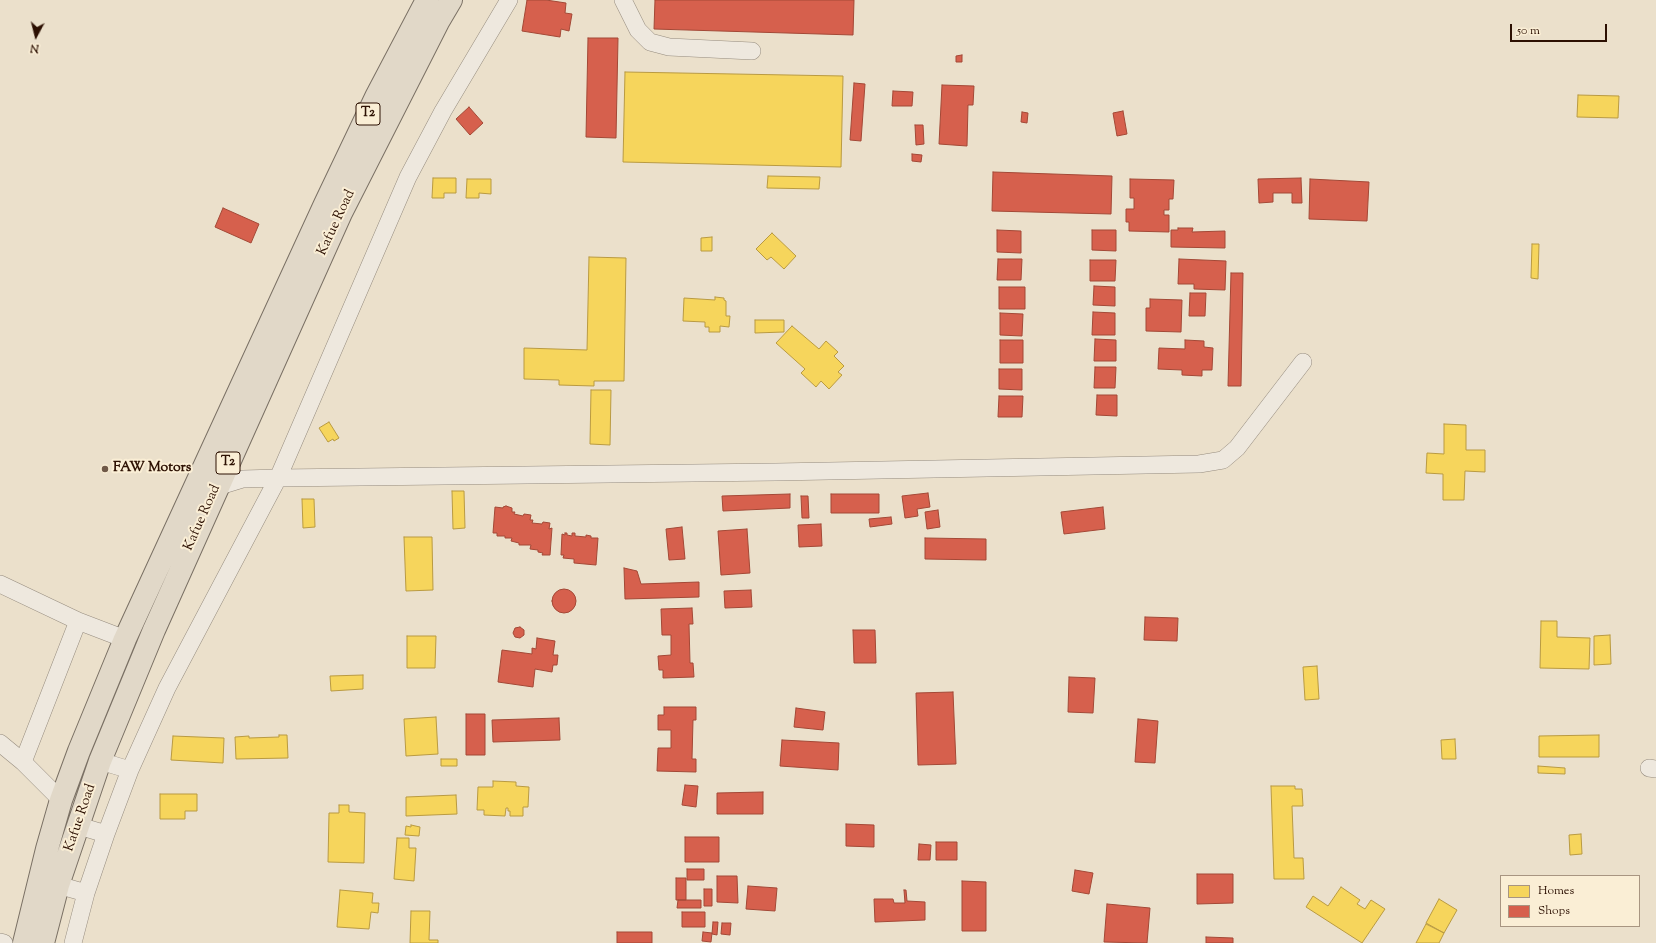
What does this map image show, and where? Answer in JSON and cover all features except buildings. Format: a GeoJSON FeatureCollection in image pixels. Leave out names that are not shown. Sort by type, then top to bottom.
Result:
{"type":"FeatureCollection","features":[{"type":"Feature","properties":{"kind":"main road","name":"Kafue Road"},"geometry":{"type":"LineString","coordinates":[[24,943],[47,849],[61,800],[79,751],[125,639],[325,204],[377,95],[428,0]]}},
{"type":"Feature","properties":{"kind":"main road","name":"Kafue Road"},"geometry":{"type":"LineString","coordinates":[[44,943],[58,885],[100,761],[154,630],[341,213],[438,22],[451,0]]}},
{"type":"Feature","properties":{"kind":"street"},"geometry":{"type":"LineString","coordinates":[[414,26],[416,0]]}},
{"type":"Feature","properties":{"kind":"street"},"geometry":{"type":"LineString","coordinates":[[73,943],[86,893],[130,770],[168,688],[278,478],[408,177],[443,111],[509,0]]}},
{"type":"Feature","properties":{"kind":"street"},"geometry":{"type":"LineString","coordinates":[[623,0],[638,30],[650,42],[669,47],[752,51]]}},
{"type":"Feature","properties":{"kind":"street"},"geometry":{"type":"LineString","coordinates":[[217,487],[243,479],[278,478],[776,472],[1199,464],[1223,460],[1237,448],[1303,362]]}},
{"type":"Feature","properties":{"kind":"street"},"geometry":{"type":"LineString","coordinates":[[0,584],[78,621],[125,639]]}},
{"type":"Feature","properties":{"kind":"street"},"geometry":{"type":"LineString","coordinates":[[23,762],[78,621]]}},
{"type":"Feature","properties":{"kind":"street"},"geometry":{"type":"LineString","coordinates":[[0,743],[23,762],[61,800]]}},
{"type":"Feature","properties":{"kind":"street"},"geometry":{"type":"LineString","coordinates":[[100,761],[130,770]]}},
{"type":"Feature","properties":{"kind":"street"},"geometry":{"type":"LineString","coordinates":[[79,826],[106,834]]}},
{"type":"Feature","properties":{"kind":"street"},"geometry":{"type":"LineString","coordinates":[[58,885],[86,893]]}},
{"type":"Feature","properties":{"kind":"street"},"geometry":{"type":"LineString","coordinates":[[0,942],[4,943]]}},
{"type":"Feature","properties":{"kind":"place","name":"FAW Motors"},"geometry":{"type":"Point","coordinates":[105,469]}}]}
